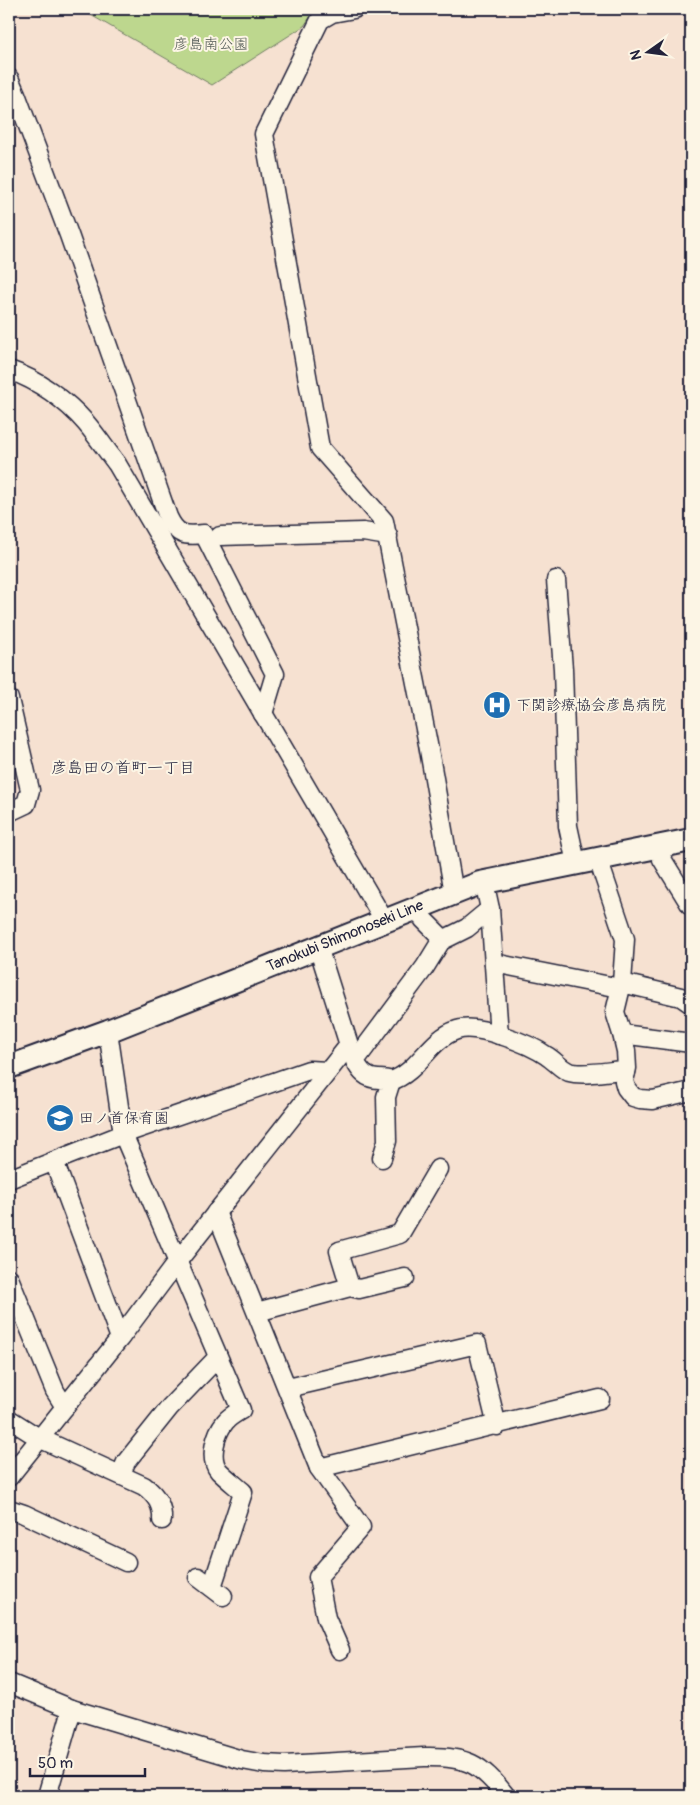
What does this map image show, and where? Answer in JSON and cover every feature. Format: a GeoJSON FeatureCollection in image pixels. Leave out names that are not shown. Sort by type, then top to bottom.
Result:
{"type":"FeatureCollection","features":[{"type":"Feature","properties":{"kind":"main road","name":"Tanokubi Shimonoseki Line"},"geometry":{"type":"LineString","coordinates":[[9,1067],[108,1031],[480,883],[691,840]]}},
{"type":"Feature","properties":{"kind":"street"},"geometry":{"type":"LineString","coordinates":[[354,9],[332,13],[320,20],[264,134],[320,448],[384,521],[388,536],[454,893]]}},
{"type":"Feature","properties":{"kind":"street"},"geometry":{"type":"LineString","coordinates":[[9,78],[69,235],[168,518],[174,529],[190,535],[363,532],[388,536]]}},
{"type":"Feature","properties":{"kind":"street"},"geometry":{"type":"LineString","coordinates":[[9,370],[38,384],[61,399],[86,423],[117,464],[384,920]]}},
{"type":"Feature","properties":{"kind":"street"},"geometry":{"type":"LineString","coordinates":[[212,535],[275,674],[263,714]]}},
{"type":"Feature","properties":{"kind":"street"},"geometry":{"type":"LineString","coordinates":[[556,580],[563,668],[568,826],[576,863]]}},
{"type":"Feature","properties":{"kind":"street"},"geometry":{"type":"LineString","coordinates":[[9,699],[30,790],[26,804],[9,812]]}},
{"type":"Feature","properties":{"kind":"street"},"geometry":{"type":"LineString","coordinates":[[662,859],[691,906]]}},
{"type":"Feature","properties":{"kind":"street"},"geometry":{"type":"LineString","coordinates":[[602,871],[626,939],[621,986],[615,1012],[626,1051],[627,1068],[624,1081],[626,1088],[633,1097],[640,1099],[658,1099],[691,1090]]}},
{"type":"Feature","properties":{"kind":"street"},"geometry":{"type":"LineString","coordinates":[[391,1082],[385,1079],[372,1079],[366,1076],[359,1069],[355,1060],[424,967],[440,941],[467,928],[489,902],[498,1035]]}},
{"type":"Feature","properties":{"kind":"street"},"geometry":{"type":"LineString","coordinates":[[423,919],[441,937],[440,941]]}},
{"type":"Feature","properties":{"kind":"street"},"geometry":{"type":"LineString","coordinates":[[9,1477],[120,1338],[176,1262],[349,1045],[318,947]]}},
{"type":"Feature","properties":{"kind":"street"},"geometry":{"type":"LineString","coordinates":[[494,963],[681,997],[691,1004]]}},
{"type":"Feature","properties":{"kind":"street"},"geometry":{"type":"LineString","coordinates":[[382,1158],[387,1141],[386,1097],[391,1082],[407,1073],[431,1047],[457,1030],[468,1028],[498,1035],[532,1048],[548,1056],[568,1071],[576,1073],[623,1070],[626,1072]]}},
{"type":"Feature","properties":{"kind":"street"},"geometry":{"type":"LineString","coordinates":[[108,1031],[123,1134],[176,1262],[241,1410],[224,1424],[216,1442],[214,1460],[218,1470],[243,1492],[211,1587]]}},
{"type":"Feature","properties":{"kind":"street"},"geometry":{"type":"LineString","coordinates":[[622,1034],[691,1043]]}},
{"type":"Feature","properties":{"kind":"street"},"geometry":{"type":"LineString","coordinates":[[9,1179],[123,1134],[309,1070],[328,1071]]}},
{"type":"Feature","properties":{"kind":"street"},"geometry":{"type":"LineString","coordinates":[[54,1161],[120,1338]]}},
{"type":"Feature","properties":{"kind":"street"},"geometry":{"type":"LineString","coordinates":[[350,1287],[339,1251],[400,1234],[438,1169]]}},
{"type":"Feature","properties":{"kind":"street"},"geometry":{"type":"LineString","coordinates":[[216,1212],[319,1468],[361,1527],[318,1577],[326,1618],[340,1650]]}},
{"type":"Feature","properties":{"kind":"street"},"geometry":{"type":"LineString","coordinates":[[9,1278],[55,1391],[65,1407]]}},
{"type":"Feature","properties":{"kind":"street"},"geometry":{"type":"LineString","coordinates":[[257,1312],[350,1287],[359,1289],[405,1278]]}},
{"type":"Feature","properties":{"kind":"street"},"geometry":{"type":"LineString","coordinates":[[288,1388],[477,1344],[497,1426]]}},
{"type":"Feature","properties":{"kind":"street"},"geometry":{"type":"LineString","coordinates":[[121,1474],[126,1462],[170,1407],[218,1357]]}},
{"type":"Feature","properties":{"kind":"street"},"geometry":{"type":"LineString","coordinates":[[319,1468],[497,1426],[600,1399]]}},
{"type":"Feature","properties":{"kind":"street"},"geometry":{"type":"LineString","coordinates":[[9,1419],[39,1438],[138,1482],[151,1491],[161,1505],[162,1520]]}},
{"type":"Feature","properties":{"kind":"street"},"geometry":{"type":"LineString","coordinates":[[9,1509],[24,1514],[126,1562]]}},
{"type":"Feature","properties":{"kind":"street"},"geometry":{"type":"LineString","coordinates":[[9,1683],[72,1709],[242,1760],[264,1764],[284,1765],[424,1756],[469,1762],[483,1770],[506,1796]]}},
{"type":"Feature","properties":{"kind":"street"},"geometry":{"type":"LineString","coordinates":[[47,1796],[72,1709]]}},
{"type":"Feature","properties":{"kind":"shaded area"},"geometry":{"type":"Polygon","coordinates":[[[9,744],[18,785],[14,797],[9,800],[9,744]]]}},
{"type":"Feature","properties":{"kind":"green space","name":"彦島南公園"},"geometry":{"type":"Polygon","coordinates":[[[75,9],[316,9],[304,26],[212,85],[89,14],[75,9]]]}},
{"type":"Feature","properties":{"kind":"place","name":"下関診療協会彦島病院"},"geometry":{"type":"Point","coordinates":[497,705]}},
{"type":"Feature","properties":{"kind":"place","name":"田ノ首保育園"},"geometry":{"type":"Point","coordinates":[60,1118]}},
{"type":"Feature","properties":{"kind":"district","name":"彦島田の首町一丁目"},"geometry":{"type":"Point","coordinates":[123,768]}}]}
